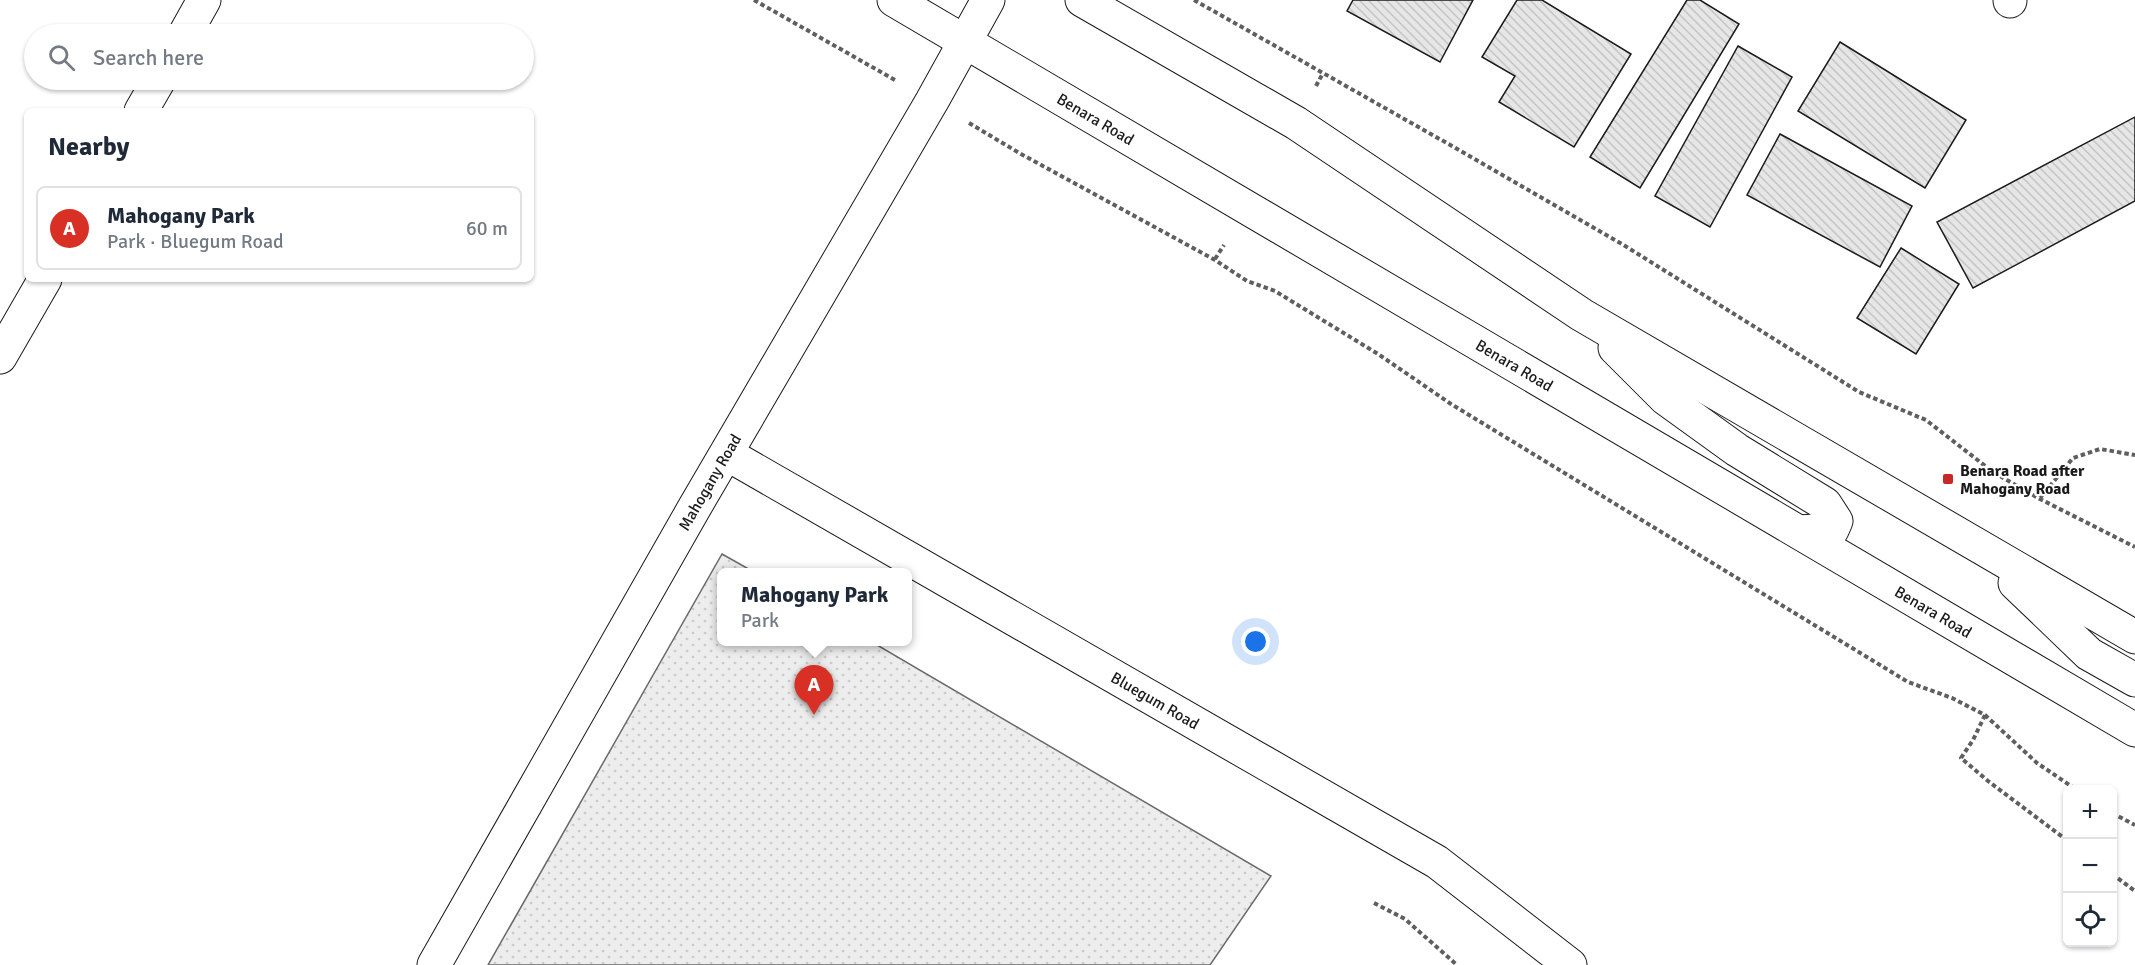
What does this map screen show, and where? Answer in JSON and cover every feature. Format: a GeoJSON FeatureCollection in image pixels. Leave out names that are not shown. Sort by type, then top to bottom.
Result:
{"type":"FeatureCollection","features":[{"type":"Feature","properties":{"kind":"main road"},"geometry":{"type":"LineString","coordinates":[[191,24],[204,0]]}},
{"type":"Feature","properties":{"kind":"main road","name":"Benara Road"},"geometry":{"type":"LineString","coordinates":[[894,0],[2135,730]]}},
{"type":"Feature","properties":{"kind":"main road","name":"Mahogany Road"},"geometry":{"type":"LineString","coordinates":[[434,965],[693,510],[932,101],[988,0]]}},
{"type":"Feature","properties":{"kind":"main road"},"geometry":{"type":"LineString","coordinates":[[1082,0],[1296,123],[1582,315],[2135,637]]}},
{"type":"Feature","properties":{"kind":"main road"},"geometry":{"type":"LineString","coordinates":[[143,108],[153,90]]}},
{"type":"Feature","properties":{"kind":"main road"},"geometry":{"type":"LineString","coordinates":[[0,357],[43,282]]}},
{"type":"Feature","properties":{"kind":"main road"},"geometry":{"type":"LineString","coordinates":[[1582,315],[1665,398],[1737,450],[1826,504],[1836,521],[1832,530],[1799,532]]}},
{"type":"Feature","properties":{"kind":"main road","name":"Bluegum Road"},"geometry":{"type":"LineString","coordinates":[[727,454],[1437,862],[1570,965]]}},
{"type":"Feature","properties":{"kind":"main road"},"geometry":{"type":"LineString","coordinates":[[1977,546],[2089,654],[2135,680]]}},
{"type":"Feature","properties":{"kind":"path"},"geometry":{"type":"LineString","coordinates":[[754,0],[1021,154],[1215,260],[1247,281],[1275,291],[1378,354],[1451,404],[1908,682],[1952,698],[1985,715],[2037,763],[2071,785]]}},
{"type":"Feature","properties":{"kind":"path"},"geometry":{"type":"LineString","coordinates":[[1194,0],[1622,244],[1859,392],[1926,420],[1994,472],[2040,499],[2135,547]]}},
{"type":"Feature","properties":{"kind":"path"},"geometry":{"type":"LineString","coordinates":[[1296,123],[1323,73]]}},
{"type":"Feature","properties":{"kind":"path"},"geometry":{"type":"LineString","coordinates":[[1215,260],[1245,206]]}},
{"type":"Feature","properties":{"kind":"path"},"geometry":{"type":"LineString","coordinates":[[2040,499],[2073,458],[2100,449],[2135,455]]}},
{"type":"Feature","properties":{"kind":"path"},"geometry":{"type":"LineString","coordinates":[[1985,715],[1961,758],[2064,839]]}},
{"type":"Feature","properties":{"kind":"path"},"geometry":{"type":"LineString","coordinates":[[2117,816],[2135,825]]}},
{"type":"Feature","properties":{"kind":"path"},"geometry":{"type":"LineString","coordinates":[[2117,878],[2135,891]]}},
{"type":"Feature","properties":{"kind":"path"},"geometry":{"type":"LineString","coordinates":[[1374,903],[1405,919],[1457,965]]}},
{"type":"Feature","properties":{"kind":"shaded area"},"geometry":{"type":"Polygon","coordinates":[[[722,554],[747,568],[717,568],[717,646],[879,646],[1271,876],[1210,965],[488,965],[722,554]]]}},
{"type":"Feature","properties":{"kind":"building"},"geometry":{"type":"Polygon","coordinates":[[[1353,0],[1473,0],[1440,62],[1347,11],[1353,0]]]}},
{"type":"Feature","properties":{"kind":"building"},"geometry":{"type":"Polygon","coordinates":[[[1517,0],[1542,0],[1631,54],[1574,147],[1499,102],[1515,76],[1482,57],[1517,0]]]}},
{"type":"Feature","properties":{"kind":"building"},"geometry":{"type":"Polygon","coordinates":[[[1687,0],[1700,0],[1739,24],[1640,188],[1590,157],[1687,0]]]}},
{"type":"Feature","properties":{"kind":"building"},"geometry":{"type":"Polygon","coordinates":[[[1840,42],[1966,120],[1925,188],[1798,111],[1840,42]]]}},
{"type":"Feature","properties":{"kind":"building"},"geometry":{"type":"Polygon","coordinates":[[[1738,46],[1792,77],[1710,227],[1655,196],[1738,46]]]}},
{"type":"Feature","properties":{"kind":"building"},"geometry":{"type":"Polygon","coordinates":[[[2135,117],[2135,201],[1973,288],[1937,222],[2135,117]]]}},
{"type":"Feature","properties":{"kind":"building"},"geometry":{"type":"Polygon","coordinates":[[[1780,134],[1912,206],[1880,267],[1747,195],[1780,134]]]}},
{"type":"Feature","properties":{"kind":"building"},"geometry":{"type":"Polygon","coordinates":[[[1901,248],[1959,284],[1916,354],[1857,318],[1901,248]]]}},
{"type":"Feature","properties":{"kind":"place","name":"Benara Road after Mahogany Road"},"geometry":{"type":"Point","coordinates":[1948,479]}},
{"type":"Feature","properties":{"kind":"place","name":"Mahogany Park"},"geometry":{"type":"Point","coordinates":[814,715]}}]}
